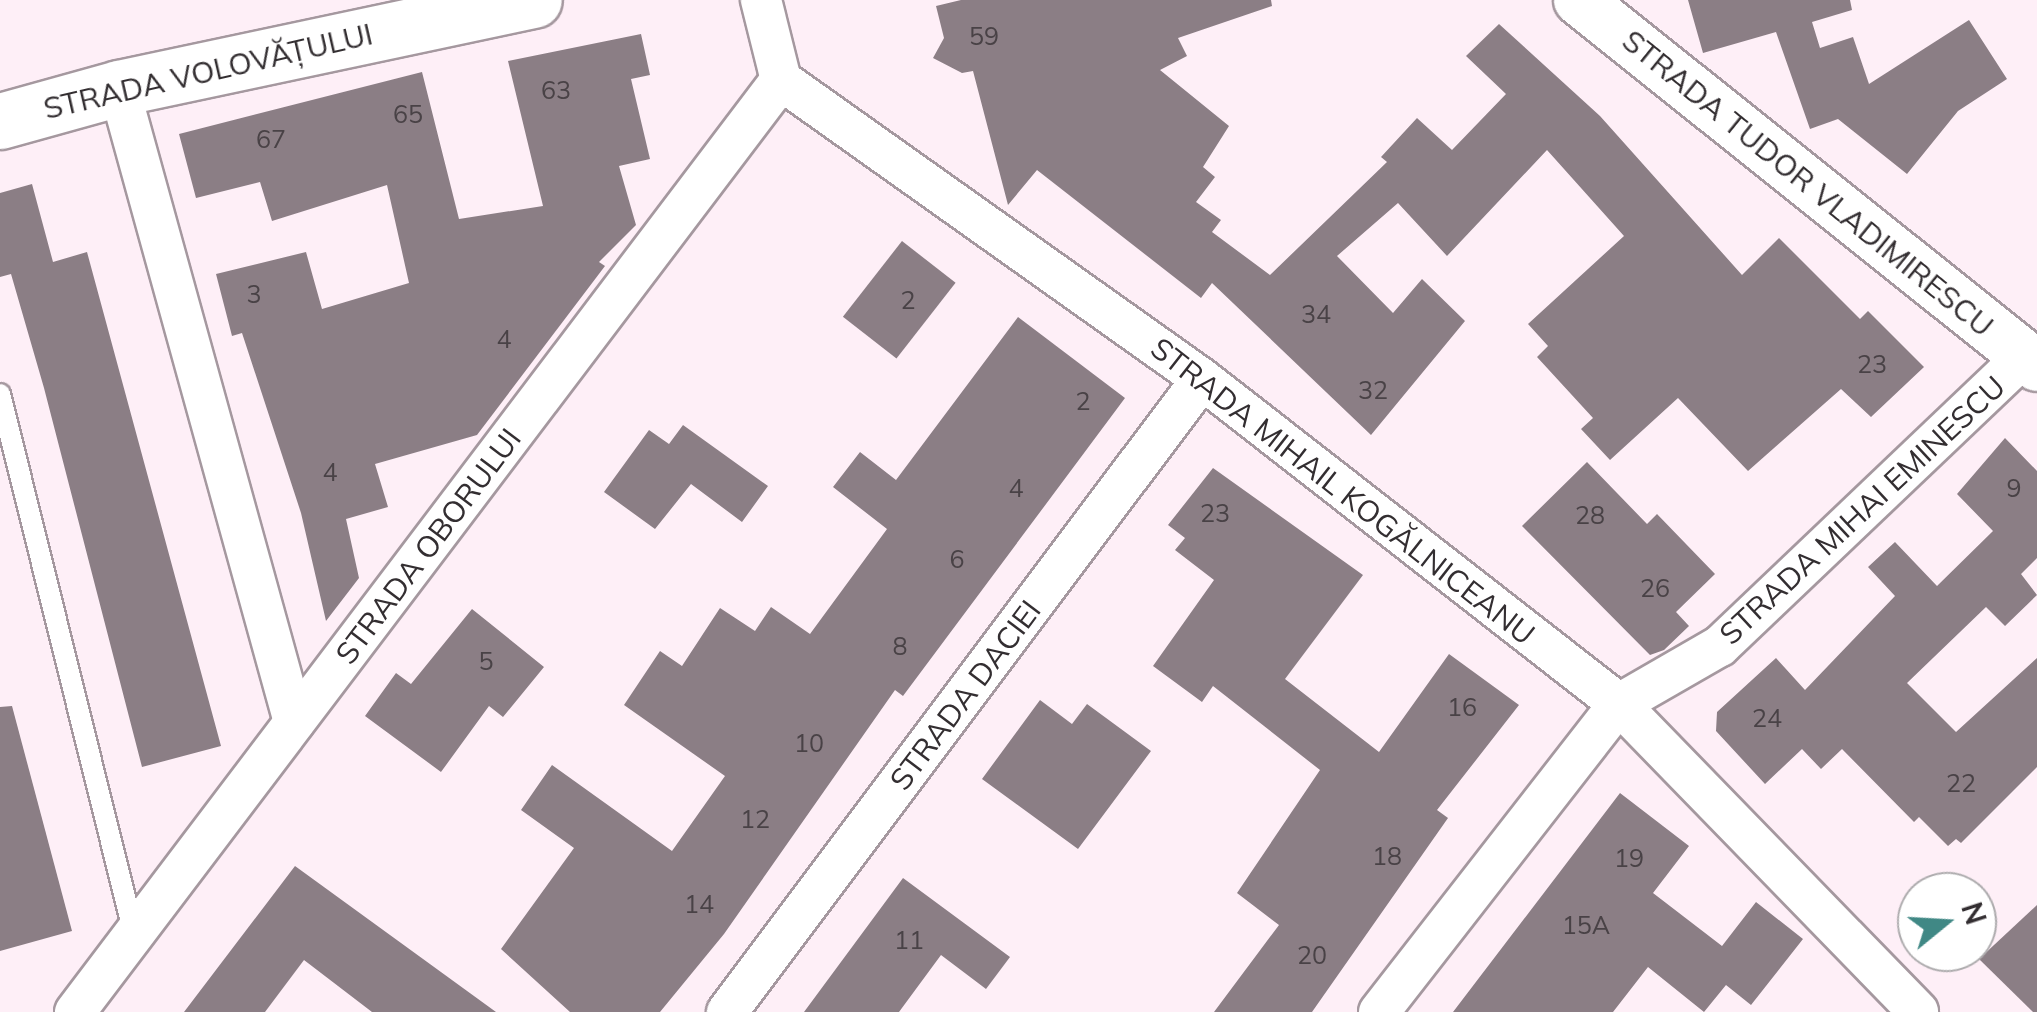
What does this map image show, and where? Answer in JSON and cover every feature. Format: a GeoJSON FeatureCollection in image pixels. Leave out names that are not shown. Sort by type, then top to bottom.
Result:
{"type":"FeatureCollection","features":[{"type":"Feature","properties":{"kind":"main road","name":"STRADA VOLOVĂȚULUI"},"geometry":{"type":"LineString","coordinates":[[0,121],[119,88],[534,0]]}},
{"type":"Feature","properties":{"kind":"street"},"geometry":{"type":"LineString","coordinates":[[762,0],[781,80]]}},
{"type":"Feature","properties":{"kind":"street","name":"STRADA TUDOR VLADIMIRESCU"},"geometry":{"type":"LineString","coordinates":[[1579,0],[2030,361]]}},
{"type":"Feature","properties":{"kind":"street","name":"STRADA MIHAIL KOGĂLNICEANU"},"geometry":{"type":"LineString","coordinates":[[781,80],[1202,379],[1619,704],[1918,1012]]}},
{"type":"Feature","properties":{"kind":"street","name":"STRADA OBORULUI"},"geometry":{"type":"LineString","coordinates":[[75,1012],[781,80]]}},
{"type":"Feature","properties":{"kind":"street"},"geometry":{"type":"LineString","coordinates":[[119,88],[294,722]]}},
{"type":"Feature","properties":{"kind":"street","name":"STRADA MIHAI EMINESCU"},"geometry":{"type":"LineString","coordinates":[[1378,1012],[1619,704],[1720,646],[2030,361]]}},
{"type":"Feature","properties":{"kind":"street","name":"STRADA DACIEI"},"geometry":{"type":"LineString","coordinates":[[727,1012],[1202,379]]}},
{"type":"Feature","properties":{"kind":"lane"},"geometry":{"type":"LineString","coordinates":[[0,394],[134,934]]}},
{"type":"Feature","properties":{"kind":"building"},"geometry":{"type":"Polygon","coordinates":[[[961,0],[1271,0],[1272,6],[1178,38],[1187,56],[1160,70],[1229,126],[1203,167],[1215,177],[1196,202],[1221,220],[1212,232],[1270,275],[1387,162],[1381,157],[1417,118],[1452,150],[1506,94],[1466,56],[1499,24],[1600,116],[1742,275],[1779,238],[1860,319],[1868,311],[1924,367],[1871,417],[1841,389],[1748,471],[1678,398],[1610,460],[1581,429],[1593,418],[1537,357],[1548,346],[1528,324],[1624,236],[1547,150],[1447,256],[1398,203],[1337,256],[1393,313],[1422,279],[1465,321],[1371,435],[1212,283],[1201,298],[1037,170],[1008,205],[973,71],[962,73],[933,58],[944,38],[936,6],[961,0]]]}},
{"type":"Feature","properties":{"kind":"building"},"geometry":{"type":"Polygon","coordinates":[[[1688,0],[1850,0],[1852,10],[1812,22],[1820,48],[1853,37],[1869,84],[1969,20],[2007,79],[1958,111],[1907,174],[1838,119],[1810,129],[1776,32],[1703,53],[1688,0]]]}},
{"type":"Feature","properties":{"kind":"building"},"geometry":{"type":"Polygon","coordinates":[[[641,34],[650,75],[631,79],[650,159],[619,166],[636,225],[599,262],[605,266],[477,435],[375,464],[388,507],[346,519],[359,578],[326,621],[301,513],[242,333],[232,336],[216,274],[306,252],[322,309],[409,283],[387,185],[272,221],[260,182],[196,198],[179,134],[422,72],[459,219],[543,206],[508,61],[641,34]]]}},
{"type":"Feature","properties":{"kind":"building"},"geometry":{"type":"Polygon","coordinates":[[[32,184],[53,262],[87,252],[221,746],[142,767],[11,274],[0,277],[0,193],[32,184]]]}},
{"type":"Feature","properties":{"kind":"building"},"geometry":{"type":"Polygon","coordinates":[[[902,241],[956,283],[896,359],[843,317],[902,241]]]}},
{"type":"Feature","properties":{"kind":"building"},"geometry":{"type":"Polygon","coordinates":[[[1018,317],[1125,398],[903,696],[895,690],[724,934],[660,1012],[570,1012],[501,949],[574,848],[521,810],[552,765],[672,851],[725,776],[624,705],[660,651],[682,666],[720,608],[755,631],[771,607],[810,634],[887,529],[833,487],[860,452],[896,480],[1018,317]]]}},
{"type":"Feature","properties":{"kind":"building"},"geometry":{"type":"Polygon","coordinates":[[[683,425],[768,486],[742,522],[691,484],[655,529],[604,492],[649,430],[669,444],[683,425]]]}},
{"type":"Feature","properties":{"kind":"building"},"geometry":{"type":"Polygon","coordinates":[[[2005,438],[2037,471],[2037,558],[2021,574],[2037,595],[2005,626],[1986,607],[1907,683],[1956,732],[2037,658],[2037,767],[1961,843],[1956,839],[1948,846],[1919,817],[1914,822],[1842,749],[1821,769],[1802,749],[1765,784],[1716,731],[1717,712],[1776,658],[1805,690],[1895,596],[1868,567],[1895,542],[1937,586],[1993,531],[1957,494],[2005,438]]]}},
{"type":"Feature","properties":{"kind":"building"},"geometry":{"type":"Polygon","coordinates":[[[1587,462],[1647,524],[1657,514],[1715,574],[1676,612],[1689,626],[1664,650],[1650,655],[1522,526],[1587,462]]]}},
{"type":"Feature","properties":{"kind":"building"},"geometry":{"type":"Polygon","coordinates":[[[1213,468],[1363,575],[1285,679],[1379,752],[1449,654],[1519,705],[1437,810],[1448,818],[1312,1012],[1214,1012],[1279,925],[1237,893],[1320,770],[1213,686],[1202,702],[1153,666],[1214,580],[1175,550],[1185,538],[1168,525],[1213,468]]]}},
{"type":"Feature","properties":{"kind":"building"},"geometry":{"type":"Polygon","coordinates":[[[472,609],[544,667],[503,717],[489,706],[441,772],[365,716],[396,673],[411,684],[472,609]]]}},
{"type":"Feature","properties":{"kind":"building"},"geometry":{"type":"Polygon","coordinates":[[[1040,700],[1072,724],[1087,704],[1151,751],[1078,849],[982,779],[1040,700]]]}},
{"type":"Feature","properties":{"kind":"building"},"geometry":{"type":"Polygon","coordinates":[[[12,706],[72,931],[0,951],[0,707],[12,706]]]}},
{"type":"Feature","properties":{"kind":"building"},"geometry":{"type":"Polygon","coordinates":[[[1620,793],[1689,846],[1653,893],[1722,946],[1756,902],[1803,939],[1751,1005],[1726,985],[1704,1012],[1648,967],[1613,1012],[1453,1012],[1620,793]]]}},
{"type":"Feature","properties":{"kind":"building"},"geometry":{"type":"Polygon","coordinates":[[[295,866],[496,1012],[372,1012],[304,960],[265,1012],[184,1012],[295,866]]]}},
{"type":"Feature","properties":{"kind":"building"},"geometry":{"type":"Polygon","coordinates":[[[903,878],[1010,957],[986,989],[941,955],[899,1012],[804,1012],[903,878]]]}},
{"type":"Feature","properties":{"kind":"building"},"geometry":{"type":"Polygon","coordinates":[[[2037,905],[2037,1012],[1992,972],[1997,972],[1997,942],[2037,905]]]}}]}
